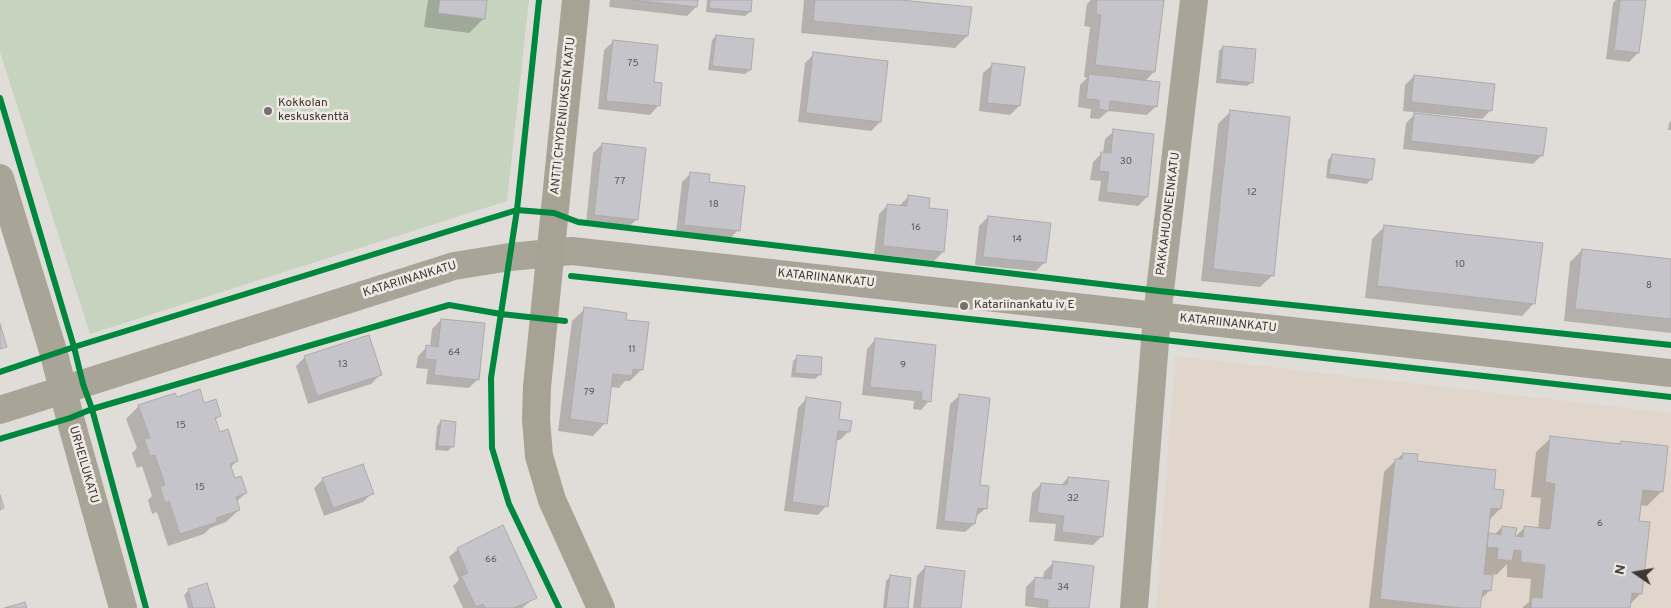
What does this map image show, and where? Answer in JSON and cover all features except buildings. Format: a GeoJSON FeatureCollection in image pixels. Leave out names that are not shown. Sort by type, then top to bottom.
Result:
{"type":"FeatureCollection","features":[{"type":"Feature","properties":{"kind":"main road","name":"ANTTI CHYDENIUKSEN KATU"},"geometry":{"type":"LineString","coordinates":[[576,0],[537,387],[536,419],[539,456],[552,500],[601,608]]}},
{"type":"Feature","properties":{"kind":"street","name":"PAKKAHUONEENKATU"},"geometry":{"type":"LineString","coordinates":[[1134,608],[1156,316],[1194,0]]}},
{"type":"Feature","properties":{"kind":"street","name":"URHEILUKATU"},"geometry":{"type":"LineString","coordinates":[[0,178],[54,354],[123,608]]}},
{"type":"Feature","properties":{"kind":"street","name":"KATARIINANKATU"},"geometry":{"type":"LineString","coordinates":[[0,410],[454,266],[572,251],[1671,373]]}},
{"type":"Feature","properties":{"kind":"shaded area"},"geometry":{"type":"Polygon","coordinates":[[[1175,356],[1671,413],[1671,608],[1156,608],[1175,356]]]}},
{"type":"Feature","properties":{"kind":"green space","name":"Kokkolan keskuskenttä"},"geometry":{"type":"Polygon","coordinates":[[[0,0],[529,0],[507,201],[90,334],[0,52],[0,0]]]}},
{"type":"Feature","properties":{"kind":"cycle path"},"geometry":{"type":"LineString","coordinates":[[539,0],[517,210],[491,378],[492,448],[509,504],[559,608]]}},
{"type":"Feature","properties":{"kind":"cycle path"},"geometry":{"type":"LineString","coordinates":[[0,98],[74,347],[83,384],[92,409],[146,608]]}},
{"type":"Feature","properties":{"kind":"cycle path"},"geometry":{"type":"LineString","coordinates":[[0,372],[74,347],[517,210],[554,213],[578,222],[1159,291],[1671,345]]}},
{"type":"Feature","properties":{"kind":"cycle path"},"geometry":{"type":"LineString","coordinates":[[571,276],[1671,397]]}},
{"type":"Feature","properties":{"kind":"cycle path"},"geometry":{"type":"LineString","coordinates":[[0,439],[70,418],[92,409],[449,305],[501,314],[565,321]]}},
{"type":"Feature","properties":{"kind":"place","name":"Kokkolan keskuskenttä"},"geometry":{"type":"Point","coordinates":[268,111]}},
{"type":"Feature","properties":{"kind":"place","name":"Katariinankatu iv E"},"geometry":{"type":"Point","coordinates":[964,306]}}]}
